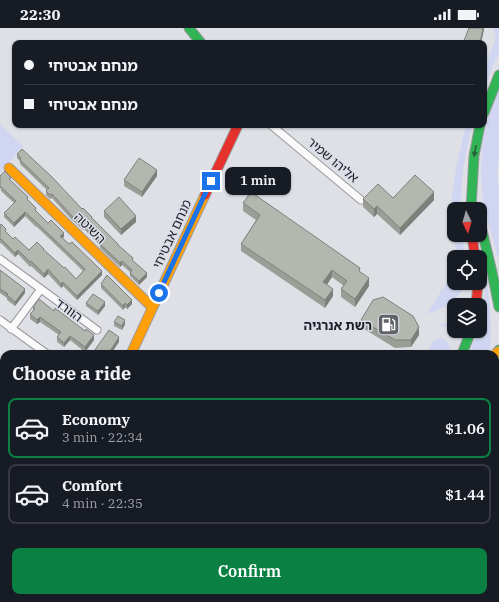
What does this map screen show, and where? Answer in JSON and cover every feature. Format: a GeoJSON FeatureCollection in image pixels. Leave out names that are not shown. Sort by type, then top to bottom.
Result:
{"type":"FeatureCollection","features":[{"type":"Feature","properties":{"kind":"main road"},"geometry":{"type":"LineString","coordinates":[[189,28],[199,40]]}},
{"type":"Feature","properties":{"kind":"main road"},"geometry":{"type":"LineString","coordinates":[[487,105],[499,75]]}},
{"type":"Feature","properties":{"kind":"main road","name":"מנחם אבטיחי"},"geometry":{"type":"LineString","coordinates":[[134,350],[152,307],[237,128]]}},
{"type":"Feature","properties":{"kind":"main road"},"geometry":{"type":"LineString","coordinates":[[471,202],[474,156],[479,128]]}},
{"type":"Feature","properties":{"kind":"main road","name":"השיטה"},"geometry":{"type":"LineString","coordinates":[[9,168],[152,307]]}},
{"type":"Feature","properties":{"kind":"main road"},"geometry":{"type":"LineString","coordinates":[[473,177],[476,202]]}},
{"type":"Feature","properties":{"kind":"main road"},"geometry":{"type":"LineString","coordinates":[[485,242],[499,307]]}},
{"type":"Feature","properties":{"kind":"main road"},"geometry":{"type":"LineString","coordinates":[[464,350],[469,338]]}},
{"type":"Feature","properties":{"kind":"street","name":"אליהו שמיר"},"geometry":{"type":"LineString","coordinates":[[274,128],[361,200]]}},
{"type":"Feature","properties":{"kind":"street","name":"הוורד"},"geometry":{"type":"LineString","coordinates":[[0,259],[97,330]]}},
{"type":"Feature","properties":{"kind":"street"},"geometry":{"type":"LineString","coordinates":[[11,329],[41,289]]}},
{"type":"Feature","properties":{"kind":"street"},"geometry":{"type":"LineString","coordinates":[[0,320],[41,350]]}},
{"type":"Feature","properties":{"kind":"shaded area"},"geometry":{"type":"Polygon","coordinates":[[[493,28],[499,28],[499,54],[487,82],[487,61],[496,38],[493,28]]]}},
{"type":"Feature","properties":{"kind":"shaded area"},"geometry":{"type":"Polygon","coordinates":[[[499,90],[499,158],[497,179],[499,192],[499,262],[487,218],[487,202],[484,202],[481,169],[483,142],[489,116],[499,90]]]}},
{"type":"Feature","properties":{"kind":"shaded area"},"geometry":{"type":"Polygon","coordinates":[[[0,124],[23,146],[0,173],[0,124]]]}},
{"type":"Feature","properties":{"kind":"shaded area"},"geometry":{"type":"Polygon","coordinates":[[[465,128],[471,128],[462,178],[461,202],[452,202],[456,167],[465,128]]]}},
{"type":"Feature","properties":{"kind":"shaded area"},"geometry":{"type":"Polygon","coordinates":[[[453,242],[463,242],[464,250],[457,250],[453,242]]]}},
{"type":"Feature","properties":{"kind":"shaded area"},"geometry":{"type":"Polygon","coordinates":[[[447,281],[447,290],[462,290],[456,298],[447,298],[447,305],[427,314],[447,281]]]}},
{"type":"Feature","properties":{"kind":"shaded area"},"geometry":{"type":"Polygon","coordinates":[[[487,287],[491,327],[490,348],[488,350],[471,350],[475,338],[487,338],[487,298],[484,298],[485,290],[487,290],[487,287]]]}},
{"type":"Feature","properties":{"kind":"shaded area"},"geometry":{"type":"Polygon","coordinates":[[[447,323],[447,328],[438,325],[447,323]]]}},
{"type":"Feature","properties":{"kind":"shaded area"},"geometry":{"type":"Polygon","coordinates":[[[440,338],[445,339],[450,350],[428,350],[433,341],[440,338]]]}},
{"type":"Feature","properties":{"kind":"building"},"geometry":{"type":"Polygon","coordinates":[[[469,28],[483,28],[481,40],[464,40],[469,28]]]}},
{"type":"Feature","properties":{"kind":"building"},"geometry":{"type":"Polygon","coordinates":[[[22,149],[52,177],[82,209],[83,208],[92,217],[118,245],[133,258],[132,260],[147,273],[139,281],[130,273],[132,270],[122,261],[120,263],[100,244],[101,243],[84,225],[83,226],[71,215],[52,194],[50,195],[46,191],[49,188],[20,160],[21,158],[17,154],[22,149]]]}},
{"type":"Feature","properties":{"kind":"building"},"geometry":{"type":"Polygon","coordinates":[[[139,158],[157,170],[142,192],[124,180],[139,158]]]}},
{"type":"Feature","properties":{"kind":"building"},"geometry":{"type":"Polygon","coordinates":[[[5,171],[11,178],[9,179],[28,197],[27,199],[36,208],[35,210],[48,223],[51,220],[64,233],[60,236],[69,244],[72,242],[102,271],[77,296],[63,282],[61,284],[48,269],[44,274],[18,250],[15,253],[1,239],[0,240],[1,224],[6,229],[5,231],[13,239],[15,237],[29,250],[37,242],[76,279],[85,269],[25,212],[14,223],[4,213],[16,201],[1,187],[0,188],[0,176],[5,171]]]}},
{"type":"Feature","properties":{"kind":"building"},"geometry":{"type":"Polygon","coordinates":[[[415,175],[434,192],[400,228],[377,206],[374,209],[363,199],[378,184],[393,198],[415,175]]]}},
{"type":"Feature","properties":{"kind":"building"},"geometry":{"type":"Polygon","coordinates":[[[251,192],[360,268],[359,271],[369,278],[355,299],[341,289],[347,281],[332,270],[323,282],[333,289],[325,300],[241,244],[260,215],[243,203],[251,192]]]}},
{"type":"Feature","properties":{"kind":"building"},"geometry":{"type":"Polygon","coordinates":[[[119,197],[136,216],[121,229],[104,211],[119,197]]]}},
{"type":"Feature","properties":{"kind":"building"},"geometry":{"type":"Polygon","coordinates":[[[0,270],[25,289],[15,302],[7,295],[8,294],[0,289],[0,270]]]}},
{"type":"Feature","properties":{"kind":"building"},"geometry":{"type":"Polygon","coordinates":[[[107,275],[132,300],[127,305],[125,303],[123,306],[101,284],[107,275]]]}},
{"type":"Feature","properties":{"kind":"building"},"geometry":{"type":"Polygon","coordinates":[[[93,294],[105,302],[98,311],[86,303],[93,294]]]}},
{"type":"Feature","properties":{"kind":"building","name":"רשת אנרגיה"},"geometry":{"type":"Polygon","coordinates":[[[383,297],[413,316],[419,327],[411,340],[395,340],[361,320],[373,300],[383,297]]]}},
{"type":"Feature","properties":{"kind":"building"},"geometry":{"type":"Polygon","coordinates":[[[39,299],[54,311],[55,308],[85,331],[86,329],[94,335],[85,347],[70,336],[64,343],[57,337],[61,332],[40,317],[37,320],[30,314],[35,309],[33,307],[39,299]]]}},
{"type":"Feature","properties":{"kind":"building"},"geometry":{"type":"Polygon","coordinates":[[[118,316],[125,320],[122,326],[114,322],[118,316]]]}},
{"type":"Feature","properties":{"kind":"building"},"geometry":{"type":"Polygon","coordinates":[[[109,330],[119,337],[111,350],[95,350],[109,330]]]}},
{"type":"Feature","properties":{"kind":"traffic: fast"},"geometry":{"type":"LineString","coordinates":[[189,28],[199,40]]}},
{"type":"Feature","properties":{"kind":"traffic: fast"},"geometry":{"type":"LineString","coordinates":[[487,105],[499,75]]}},
{"type":"Feature","properties":{"kind":"traffic: fast"},"geometry":{"type":"LineString","coordinates":[[471,202],[474,156],[479,128]]}},
{"type":"Feature","properties":{"kind":"traffic: fast"},"geometry":{"type":"LineString","coordinates":[[485,242],[499,307]]}},
{"type":"Feature","properties":{"kind":"traffic: fast"},"geometry":{"type":"LineString","coordinates":[[464,350],[468,338]]}},
{"type":"Feature","properties":{"kind":"traffic: slow"},"geometry":{"type":"LineString","coordinates":[[9,168],[152,307]]}},
{"type":"Feature","properties":{"kind":"traffic: slow"},"geometry":{"type":"LineString","coordinates":[[133,350],[205,195]]}},
{"type":"Feature","properties":{"kind":"traffic: jam"},"geometry":{"type":"LineString","coordinates":[[205,195],[237,128]]}},
{"type":"Feature","properties":{"kind":"traffic: jam"},"geometry":{"type":"LineString","coordinates":[[473,242],[474,250]]}},
{"type":"Feature","properties":{"kind":"traffic: jam"},"geometry":{"type":"LineString","coordinates":[[477,290],[477,298]]}},
{"type":"Feature","properties":{"kind":"place","name":"רשת אנרגיה"},"geometry":{"type":"Point","coordinates":[388,325]}},
{"type":"Feature","properties":{"kind":"route"},"geometry":{"type":"LineString","coordinates":[[159,293],[211,181]]}}]}
